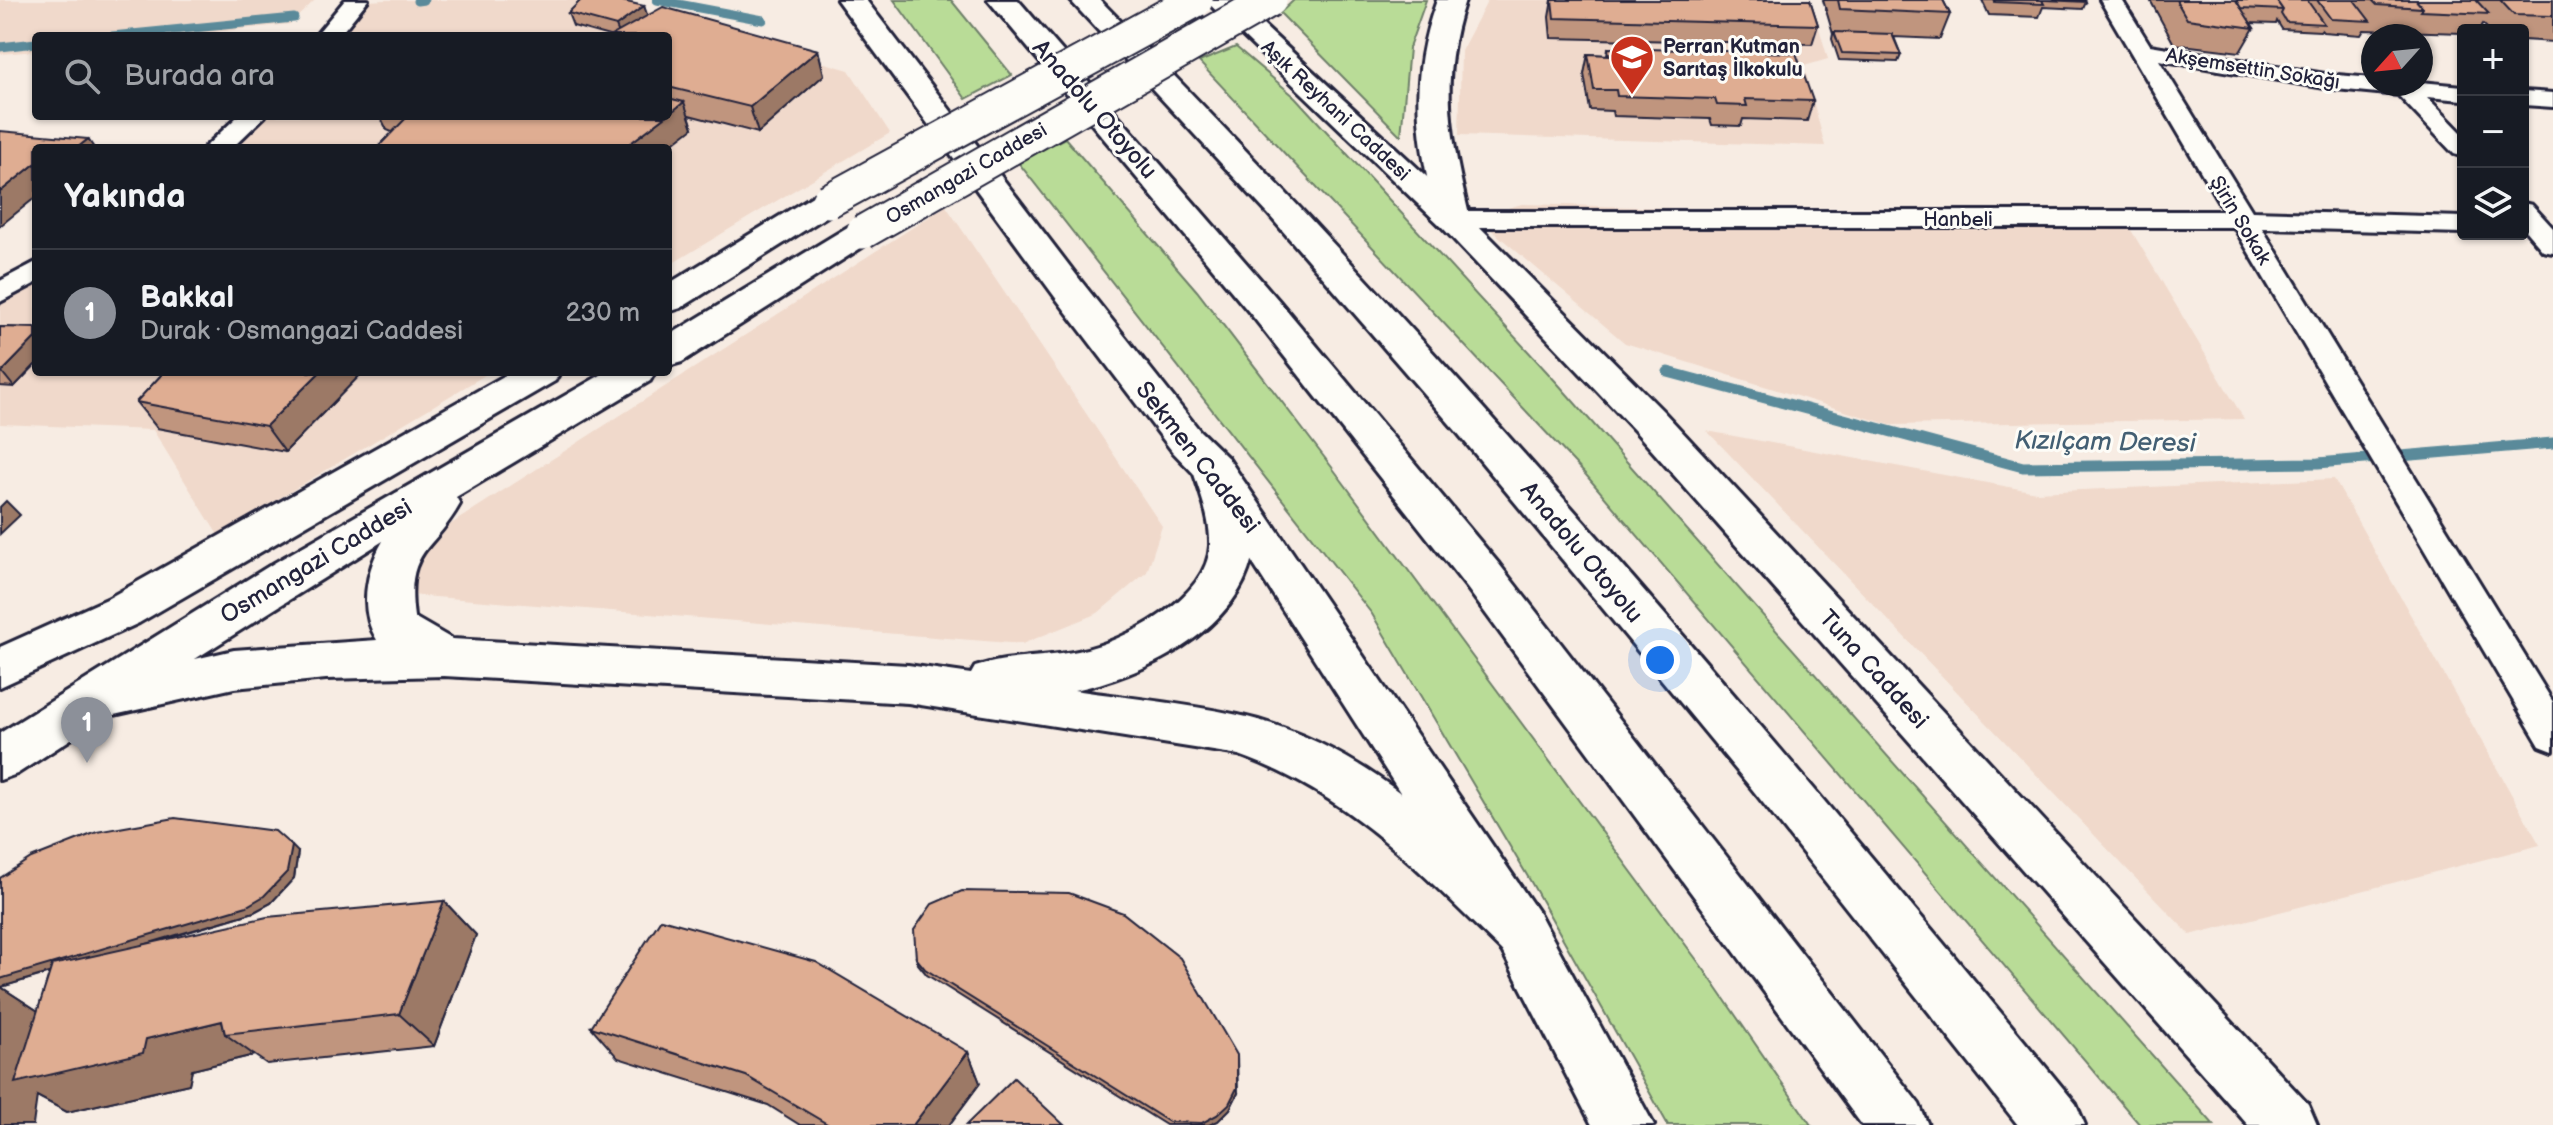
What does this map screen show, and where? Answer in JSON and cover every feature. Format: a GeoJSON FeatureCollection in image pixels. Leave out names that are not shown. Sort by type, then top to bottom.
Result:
{"type":"FeatureCollection","features":[{"type":"Feature","properties":{"kind":"main road","name":"Sekmen Caddesi"},"geometry":{"type":"LineString","coordinates":[[851,0],[1068,289],[1186,441],[1213,468],[1521,933]]}},
{"type":"Feature","properties":{"kind":"main road","name":"Anadolu Otoyolu"},"geometry":{"type":"LineString","coordinates":[[1002,0],[1267,310],[1483,576],[1898,1125]]}},
{"type":"Feature","properties":{"kind":"main road","name":"Anadolu Otoyolu"},"geometry":{"type":"LineString","coordinates":[[1084,0],[1185,102],[1368,302],[1768,770],[2055,1125]]}},
{"type":"Feature","properties":{"kind":"main road","name":"Osmangazi Caddesi"},"geometry":{"type":"LineString","coordinates":[[672,298],[828,201],[1196,0]]}},
{"type":"Feature","properties":{"kind":"main road","name":"Aşık Reyhani Caddesi"},"geometry":{"type":"LineString","coordinates":[[1219,0],[1453,219]]}},
{"type":"Feature","properties":{"kind":"main road","name":"Osmangazi Caddesi"},"geometry":{"type":"LineString","coordinates":[[672,351],[863,232],[1270,0]]}},
{"type":"Feature","properties":{"kind":"main road"},"geometry":{"type":"LineString","coordinates":[[1451,0],[1431,64],[1430,117],[1453,219]]}},
{"type":"Feature","properties":{"kind":"main road","name":"Tuna Caddesi"},"geometry":{"type":"LineString","coordinates":[[1453,219],[1649,421],[2287,1125]]}},
{"type":"Feature","properties":{"kind":"main road"},"geometry":{"type":"LineString","coordinates":[[0,668],[123,611],[534,376]]}},
{"type":"Feature","properties":{"kind":"main road","name":"Osmangazi Caddesi"},"geometry":{"type":"LineString","coordinates":[[0,759],[290,575],[629,376]]}},
{"type":"Feature","properties":{"kind":"main road"},"geometry":{"type":"LineString","coordinates":[[444,657],[392,627],[387,589],[397,548],[478,464]]}},
{"type":"Feature","properties":{"kind":"main road"},"geometry":{"type":"LineString","coordinates":[[908,684],[1033,679],[1074,672],[1121,660],[1159,641],[1193,614],[1216,587],[1230,558],[1231,529],[1213,468]]}},
{"type":"Feature","properties":{"kind":"main road"},"geometry":{"type":"LineString","coordinates":[[89,701],[234,669],[326,660],[444,657],[908,684],[1239,735],[1292,753],[1357,788],[1426,843],[1521,933],[1624,1125]]}},
{"type":"Feature","properties":{"kind":"street"},"geometry":{"type":"LineString","coordinates":[[330,32],[357,0]]}},
{"type":"Feature","properties":{"kind":"street","name":"Şirin Sokak"},"geometry":{"type":"LineString","coordinates":[[2111,0],[2239,219],[2553,735]]}},
{"type":"Feature","properties":{"kind":"street","name":"Akşemsettin Sokağı"},"geometry":{"type":"LineString","coordinates":[[2139,50],[2361,84]]}},
{"type":"Feature","properties":{"kind":"street","name":"Akşemsettin Sokağı"},"geometry":{"type":"LineString","coordinates":[[2433,90],[2457,92]]}},
{"type":"Feature","properties":{"kind":"street"},"geometry":{"type":"LineString","coordinates":[[2413,96],[2457,143]]}},
{"type":"Feature","properties":{"kind":"street"},"geometry":{"type":"LineString","coordinates":[[2529,98],[2553,100]]}},
{"type":"Feature","properties":{"kind":"street"},"geometry":{"type":"LineString","coordinates":[[222,144],[248,120]]}},
{"type":"Feature","properties":{"kind":"street","name":"Hanbeli"},"geometry":{"type":"LineString","coordinates":[[1453,219],[2239,219],[2457,225]]}},
{"type":"Feature","properties":{"kind":"street"},"geometry":{"type":"LineString","coordinates":[[0,293],[32,273]]}},
{"type":"Feature","properties":{"kind":"shaded area"},"geometry":{"type":"Polygon","coordinates":[[[0,0],[315,0],[290,24],[214,32],[32,32],[32,51],[0,54],[0,0]]]}},
{"type":"Feature","properties":{"kind":"shaded area"},"geometry":{"type":"Polygon","coordinates":[[[610,0],[849,70],[890,133],[672,264],[672,144],[236,144],[258,120],[672,120],[672,32],[341,32],[369,1],[610,0]]]}},
{"type":"Feature","properties":{"kind":"shaded area"},"geometry":{"type":"Polygon","coordinates":[[[1488,0],[1811,0],[1828,59],[1804,66],[1825,146],[1459,135],[1461,51],[1488,0]]]}},
{"type":"Feature","properties":{"kind":"shaded area"},"geometry":{"type":"Polygon","coordinates":[[[1522,204],[2125,220],[2244,419],[1890,425],[1625,343],[1476,217],[1522,204]]]}},
{"type":"Feature","properties":{"kind":"shaded area"},"geometry":{"type":"Polygon","coordinates":[[[946,206],[1162,526],[1147,572],[1098,613],[1022,644],[411,595],[409,551],[946,206]]]}},
{"type":"Feature","properties":{"kind":"shaded area"},"geometry":{"type":"Polygon","coordinates":[[[32,285],[32,376],[483,376],[218,535],[153,430],[0,424],[0,305],[32,285]]]}},
{"type":"Feature","properties":{"kind":"shaded area"},"geometry":{"type":"Polygon","coordinates":[[[1707,431],[2036,492],[2334,479],[2540,845],[2190,935],[1707,431]]]}},
{"type":"Feature","properties":{"kind":"green space"},"geometry":{"type":"Polygon","coordinates":[[[894,0],[951,0],[1012,75],[966,99],[894,0]]]}},
{"type":"Feature","properties":{"kind":"green space"},"geometry":{"type":"Polygon","coordinates":[[[1294,0],[1426,0],[1409,48],[1401,136],[1280,13],[1294,0]]]}},
{"type":"Feature","properties":{"kind":"green space"},"geometry":{"type":"Polygon","coordinates":[[[1236,47],[1295,97],[1558,384],[2214,1125],[2140,1125],[1586,475],[1199,62],[1236,47]]]}},
{"type":"Feature","properties":{"kind":"green space"},"geometry":{"type":"Polygon","coordinates":[[[1065,138],[1197,291],[1334,470],[1705,971],[1811,1125],[1668,1125],[1531,882],[1372,614],[1018,162],[1065,138]]]}},
{"type":"Feature","properties":{"kind":"building"},"geometry":{"type":"Polygon","coordinates":[[[581,0],[618,0],[644,6],[616,26],[568,13],[581,0]]]}},
{"type":"Feature","properties":{"kind":"building"},"geometry":{"type":"Polygon","coordinates":[[[1552,0],[1810,0],[1818,25],[1554,18],[1552,0]]]}},
{"type":"Feature","properties":{"kind":"building"},"geometry":{"type":"Polygon","coordinates":[[[1838,0],[1943,0],[1950,14],[1840,9],[1838,0]]]}},
{"type":"Feature","properties":{"kind":"building"},"geometry":{"type":"Polygon","coordinates":[[[2042,0],[2044,4],[1995,2],[2042,0]]]}},
{"type":"Feature","properties":{"kind":"building"},"geometry":{"type":"Polygon","coordinates":[[[2176,0],[2236,0],[2254,28],[2187,19],[2176,0]]]}},
{"type":"Feature","properties":{"kind":"building"},"geometry":{"type":"Polygon","coordinates":[[[2236,0],[2276,0],[2283,10],[2241,8],[2236,0]]]}},
{"type":"Feature","properties":{"kind":"building"},"geometry":{"type":"Polygon","coordinates":[[[2276,0],[2307,0],[2324,24],[2286,22],[2276,0]]]}},
{"type":"Feature","properties":{"kind":"building"},"geometry":{"type":"Polygon","coordinates":[[[2317,0],[2354,0],[2370,21],[2331,19],[2317,0]]]}},
{"type":"Feature","properties":{"kind":"building"},"geometry":{"type":"Polygon","coordinates":[[[2372,0],[2416,0],[2423,8],[2377,5],[2372,0]]]}},
{"type":"Feature","properties":{"kind":"building"},"geometry":{"type":"Polygon","coordinates":[[[2416,0],[2476,0],[2489,14],[2421,11],[2423,8],[2416,0]]]}},
{"type":"Feature","properties":{"kind":"building"},"geometry":{"type":"Polygon","coordinates":[[[2500,0],[2553,0],[2553,16],[2514,15],[2500,0]]]}},
{"type":"Feature","properties":{"kind":"building"},"geometry":{"type":"Polygon","coordinates":[[[663,7],[818,50],[750,107],[672,88],[672,32],[618,32],[663,7]]]}},
{"type":"Feature","properties":{"kind":"building"},"geometry":{"type":"Polygon","coordinates":[[[1834,32],[1892,34],[1901,55],[1842,53],[1834,32]]]}},
{"type":"Feature","properties":{"kind":"building"},"geometry":{"type":"Polygon","coordinates":[[[1608,48],[1796,53],[1813,101],[1745,99],[1747,106],[1717,105],[1715,99],[1617,96],[1616,90],[1594,90],[1588,54],[1609,55],[1608,48]]]}},
{"type":"Feature","properties":{"kind":"building"},"geometry":{"type":"Polygon","coordinates":[[[672,99],[684,102],[672,112],[672,99]]]}},
{"type":"Feature","properties":{"kind":"building"},"geometry":{"type":"Polygon","coordinates":[[[404,120],[661,120],[629,144],[381,144],[404,120]]]}},
{"type":"Feature","properties":{"kind":"building"},"geometry":{"type":"Polygon","coordinates":[[[0,131],[88,139],[82,144],[32,144],[32,166],[0,192],[0,131]]]}},
{"type":"Feature","properties":{"kind":"building"},"geometry":{"type":"Polygon","coordinates":[[[0,327],[32,328],[32,341],[0,372],[0,327]]]}},
{"type":"Feature","properties":{"kind":"building"},"geometry":{"type":"Polygon","coordinates":[[[160,376],[316,376],[266,426],[136,402],[160,376]]]}},
{"type":"Feature","properties":{"kind":"building"},"geometry":{"type":"Polygon","coordinates":[[[175,818],[275,831],[292,846],[287,872],[264,896],[247,906],[0,979],[0,878],[31,858],[97,832],[175,818]]]}},
{"type":"Feature","properties":{"kind":"building"},"geometry":{"type":"Polygon","coordinates":[[[962,891],[1069,893],[1123,913],[1180,958],[1237,1055],[1237,1088],[1229,1104],[1202,1123],[1169,1122],[925,969],[916,958],[914,930],[932,904],[962,891]]]}},
{"type":"Feature","properties":{"kind":"building"},"geometry":{"type":"Polygon","coordinates":[[[444,901],[399,1014],[225,1034],[222,1021],[146,1039],[143,1053],[15,1083],[52,965],[267,917],[444,901]]]}},
{"type":"Feature","properties":{"kind":"building"},"geometry":{"type":"Polygon","coordinates":[[[661,919],[816,962],[968,1052],[913,1125],[829,1125],[746,1076],[591,1027],[661,919]]]}},
{"type":"Feature","properties":{"kind":"building"},"geometry":{"type":"Polygon","coordinates":[[[1014,1078],[1064,1125],[966,1125],[1014,1078]]]}},
{"type":"Feature","properties":{"kind":"waterway","name":"Kızılçam Deresi"},"geometry":{"type":"LineString","coordinates":[[417,1],[424,0]]}},
{"type":"Feature","properties":{"kind":"waterway","name":"Kızılçam Deresi"},"geometry":{"type":"LineString","coordinates":[[657,0],[763,20]]}},
{"type":"Feature","properties":{"kind":"waterway","name":"Kızılçam Deresi"},"geometry":{"type":"LineString","coordinates":[[152,32],[294,18]]}},
{"type":"Feature","properties":{"kind":"waterway","name":"Kızılçam Deresi"},"geometry":{"type":"LineString","coordinates":[[0,47],[32,43]]}},
{"type":"Feature","properties":{"kind":"waterway","name":"Kızılçam Deresi"},"geometry":{"type":"LineString","coordinates":[[1668,372],[2023,467],[2318,463],[2553,443]]}},
{"type":"Feature","properties":{"kind":"place","name":"Perran Kutman Sarıtaş İlkokulu"},"geometry":{"type":"Point","coordinates":[1632,96]}},
{"type":"Feature","properties":{"kind":"place","name":"Bakkal"},"geometry":{"type":"Point","coordinates":[87,763]}}]}
